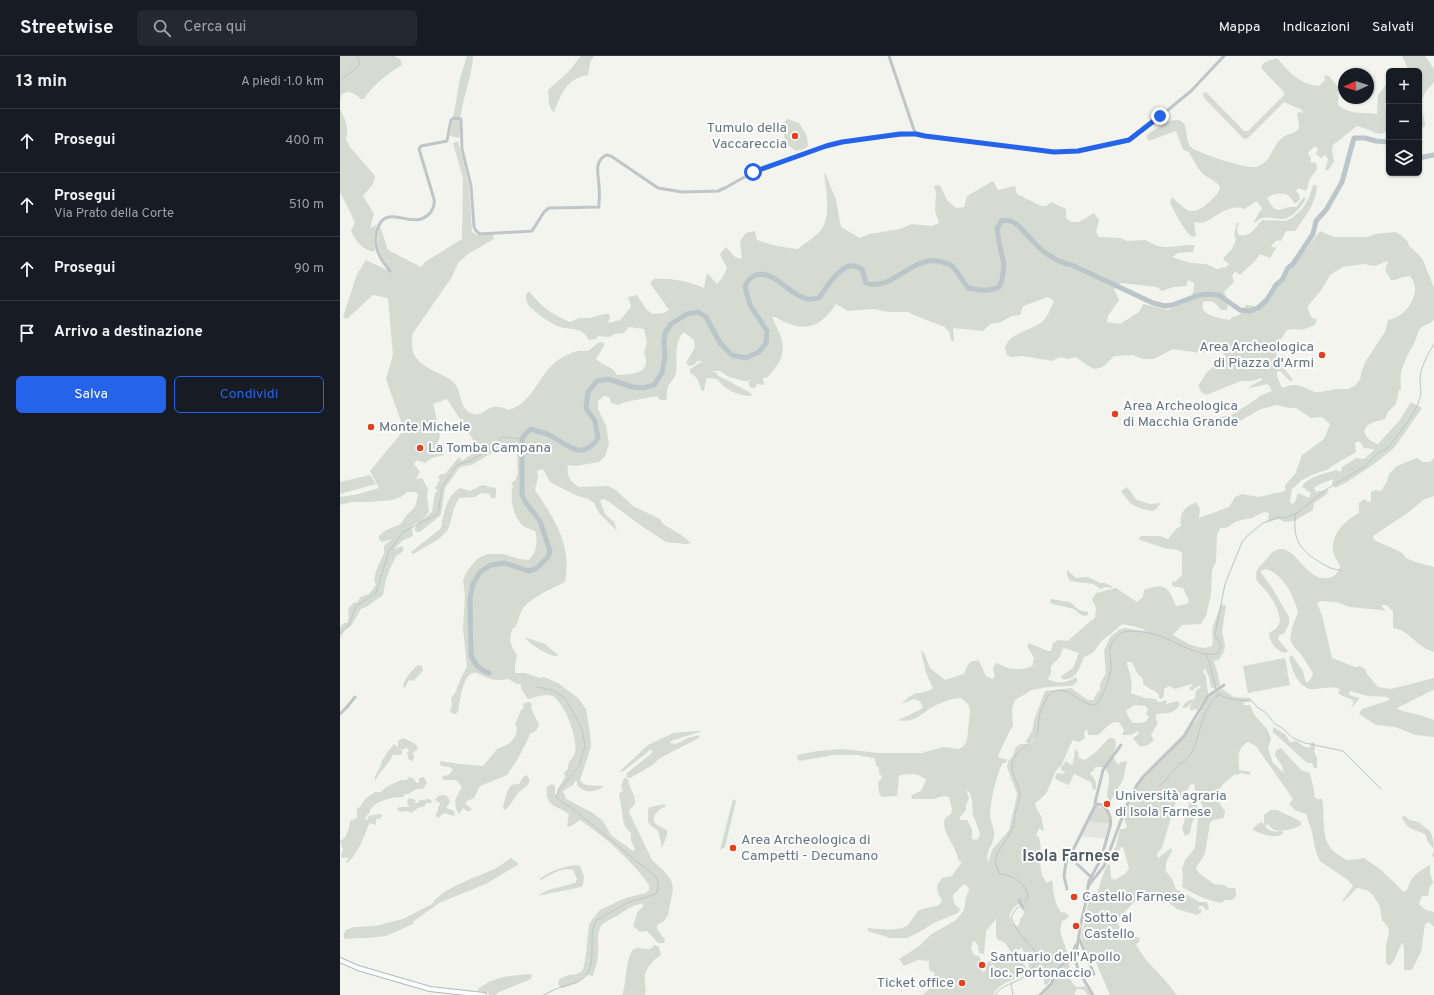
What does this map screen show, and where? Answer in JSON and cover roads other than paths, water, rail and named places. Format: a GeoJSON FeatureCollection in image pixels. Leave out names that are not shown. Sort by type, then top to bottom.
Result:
{"type":"FeatureCollection","features":[{"type":"Feature","properties":{"kind":"street"},"geometry":{"type":"LineString","coordinates":[[889,56],[916,134]]}},
{"type":"Feature","properties":{"kind":"street"},"geometry":{"type":"LineString","coordinates":[[390,271],[377,249],[377,233],[380,223],[389,217],[410,220],[423,219],[431,212],[434,199],[419,149],[421,146],[444,143],[447,141],[451,120],[454,118],[461,119],[462,150],[471,186],[474,227],[476,231],[480,234],[532,231],[544,212],[549,208],[599,206],[598,169],[600,160],[606,155],[611,156],[658,188],[682,192],[718,191],[757,170],[830,145],[854,140],[916,134],[1054,152],[1078,151],[1129,140],[1151,124],[1191,90],[1224,56]]}},
{"type":"Feature","properties":{"kind":"street"},"geometry":{"type":"LineString","coordinates":[[1088,886],[1104,866],[1126,807],[1137,785],[1143,777],[1184,736],[1206,698],[1224,685]]}},
{"type":"Feature","properties":{"kind":"street"},"geometry":{"type":"LineString","coordinates":[[340,714],[354,697]]}},
{"type":"Feature","properties":{"kind":"street"},"geometry":{"type":"LineString","coordinates":[[1095,802],[1103,770],[1121,745]]}},
{"type":"Feature","properties":{"kind":"street"},"geometry":{"type":"LineString","coordinates":[[1067,889],[1064,876],[1066,862],[1095,806],[1097,804],[1102,805],[1111,818],[1110,827],[1101,859],[1091,876],[1088,886],[1076,953],[1077,966],[1093,995]]}},
{"type":"Feature","properties":{"kind":"street"},"geometry":{"type":"LineString","coordinates":[[1077,864],[1091,876]]}},
{"type":"Feature","properties":{"kind":"street"},"geometry":{"type":"LineString","coordinates":[[1020,901],[1022,907]]}},
{"type":"Feature","properties":{"kind":"street"},"geometry":{"type":"LineString","coordinates":[[1079,939],[1094,974]]}},
{"type":"Feature","properties":{"kind":"street"},"geometry":{"type":"LineString","coordinates":[[1040,995],[1051,984],[1059,968],[1071,956],[1079,939]]}},
{"type":"Feature","properties":{"kind":"street"},"geometry":{"type":"LineString","coordinates":[[340,960],[358,968],[430,989],[484,995]]}},
{"type":"Feature","properties":{"kind":"waterway"},"geometry":{"type":"LineString","coordinates":[[340,81],[360,65],[357,56]]}},
{"type":"Feature","properties":{"kind":"waterway"},"geometry":{"type":"LineString","coordinates":[[489,673],[478,666],[471,655],[470,599],[473,584],[480,572],[491,565],[505,563],[528,571],[536,569],[548,557],[550,551],[540,521],[526,503],[522,495],[522,439],[531,429],[547,434],[573,449],[586,449],[592,446],[598,438],[595,421],[586,408],[588,392],[597,381],[608,379],[633,387],[643,388],[654,385],[662,373],[665,357],[665,333],[671,324],[687,314],[698,312],[706,317],[720,343],[732,355],[745,358],[759,352],[766,343],[767,331],[750,305],[745,287],[752,277],[759,274],[773,278],[800,296],[810,299],[819,298],[837,275],[845,268],[850,266],[855,266],[862,269],[866,283],[875,285],[885,283],[922,262],[932,260],[951,265],[968,288],[984,290],[995,289],[999,287],[1002,280],[1004,264],[997,229],[1002,220],[1010,221],[1016,224],[1039,247],[1054,259],[1072,265],[1153,303],[1165,306],[1172,305],[1199,295],[1208,294],[1219,295],[1240,310],[1250,311],[1258,308],[1266,301],[1313,234],[1316,221],[1326,210],[1342,182],[1354,138],[1365,138],[1386,142]]}},
{"type":"Feature","properties":{"kind":"waterway"},"geometry":{"type":"LineString","coordinates":[[1422,157],[1434,155]]}},
{"type":"Feature","properties":{"kind":"waterway"},"geometry":{"type":"LineString","coordinates":[[1022,904],[1028,898],[1023,885],[1010,876],[1000,874],[995,863],[997,854],[1014,826],[1015,813],[1020,799],[1020,793],[1012,771],[1013,759],[1031,742],[1037,734],[1039,716],[1050,694],[1058,690],[1064,691],[1084,702],[1096,705],[1104,691],[1110,675],[1111,644],[1120,634],[1126,631],[1157,635],[1189,649],[1205,654],[1218,653],[1221,645],[1215,635],[1225,584],[1242,542],[1263,523],[1279,517],[1285,518],[1297,513],[1327,489],[1364,467],[1379,452],[1385,450],[1405,426],[1418,405],[1421,393],[1421,370],[1434,344]]}},
{"type":"Feature","properties":{"kind":"waterway"},"geometry":{"type":"LineString","coordinates":[[340,633],[349,625],[356,606],[376,593],[389,551],[403,532],[438,514],[442,487],[457,465],[470,461],[484,453],[502,437],[522,439]]}},
{"type":"Feature","properties":{"kind":"waterway"},"geometry":{"type":"LineString","coordinates":[[1296,513],[1295,529],[1301,547],[1324,565],[1341,570]]}},
{"type":"Feature","properties":{"kind":"waterway"},"geometry":{"type":"LineString","coordinates":[[1205,654],[1209,661],[1216,689]]}},
{"type":"Feature","properties":{"kind":"waterway"},"geometry":{"type":"LineString","coordinates":[[537,687],[552,690],[565,698],[582,729],[585,747],[579,766],[556,796],[656,877],[658,886],[656,894],[627,903],[597,920],[592,934],[592,959],[587,974],[579,981],[544,995]]}},
{"type":"Feature","properties":{"kind":"waterway"},"geometry":{"type":"LineString","coordinates":[[1158,787],[1191,754],[1205,715],[1212,701],[1218,695],[1217,692]]}},
{"type":"Feature","properties":{"kind":"waterway"},"geometry":{"type":"LineString","coordinates":[[1218,695],[1235,700],[1252,701],[1258,708],[1265,712],[1275,724],[1293,738],[1305,743],[1343,751],[1381,789]]}},
{"type":"Feature","properties":{"kind":"waterway"},"geometry":{"type":"LineString","coordinates":[[995,995],[1008,984],[1026,975],[1031,970],[1036,960],[1037,956],[1035,951],[1014,925],[1011,917],[1020,906]]}},
{"type":"Feature","properties":{"kind":"waterway"},"geometry":{"type":"LineString","coordinates":[[1011,984],[1013,995]]}},
{"type":"Feature","properties":{"kind":"place","name":"Tumulo della Vaccareccia"},"geometry":{"type":"Point","coordinates":[795,136]}},
{"type":"Feature","properties":{"kind":"place","name":"Area Archeologica di Piazza d'Armi"},"geometry":{"type":"Point","coordinates":[1322,355]}},
{"type":"Feature","properties":{"kind":"place","name":"Area Archeologica di Macchia Grande"},"geometry":{"type":"Point","coordinates":[1115,414]}},
{"type":"Feature","properties":{"kind":"place","name":"Monte Michele"},"geometry":{"type":"Point","coordinates":[371,427]}},
{"type":"Feature","properties":{"kind":"place","name":"La Tomba Campana"},"geometry":{"type":"Point","coordinates":[420,448]}},
{"type":"Feature","properties":{"kind":"place","name":"Università agraria di Isola Farnese"},"geometry":{"type":"Point","coordinates":[1107,804]}},
{"type":"Feature","properties":{"kind":"place","name":"Area Archeologica di Campetti - Decumano"},"geometry":{"type":"Point","coordinates":[733,848]}},
{"type":"Feature","properties":{"kind":"place","name":"Castello Farnese"},"geometry":{"type":"Point","coordinates":[1074,897]}},
{"type":"Feature","properties":{"kind":"place","name":"Sotto al Castello"},"geometry":{"type":"Point","coordinates":[1076,926]}},
{"type":"Feature","properties":{"kind":"place","name":"Santuario dell'Apollo loc. Portonaccio"},"geometry":{"type":"Point","coordinates":[982,965]}},
{"type":"Feature","properties":{"kind":"place","name":"Ticket office"},"geometry":{"type":"Point","coordinates":[962,983]}},
{"type":"Feature","properties":{"kind":"district","name":"Isola Farnese"},"geometry":{"type":"Point","coordinates":[1071,857]}}]}
